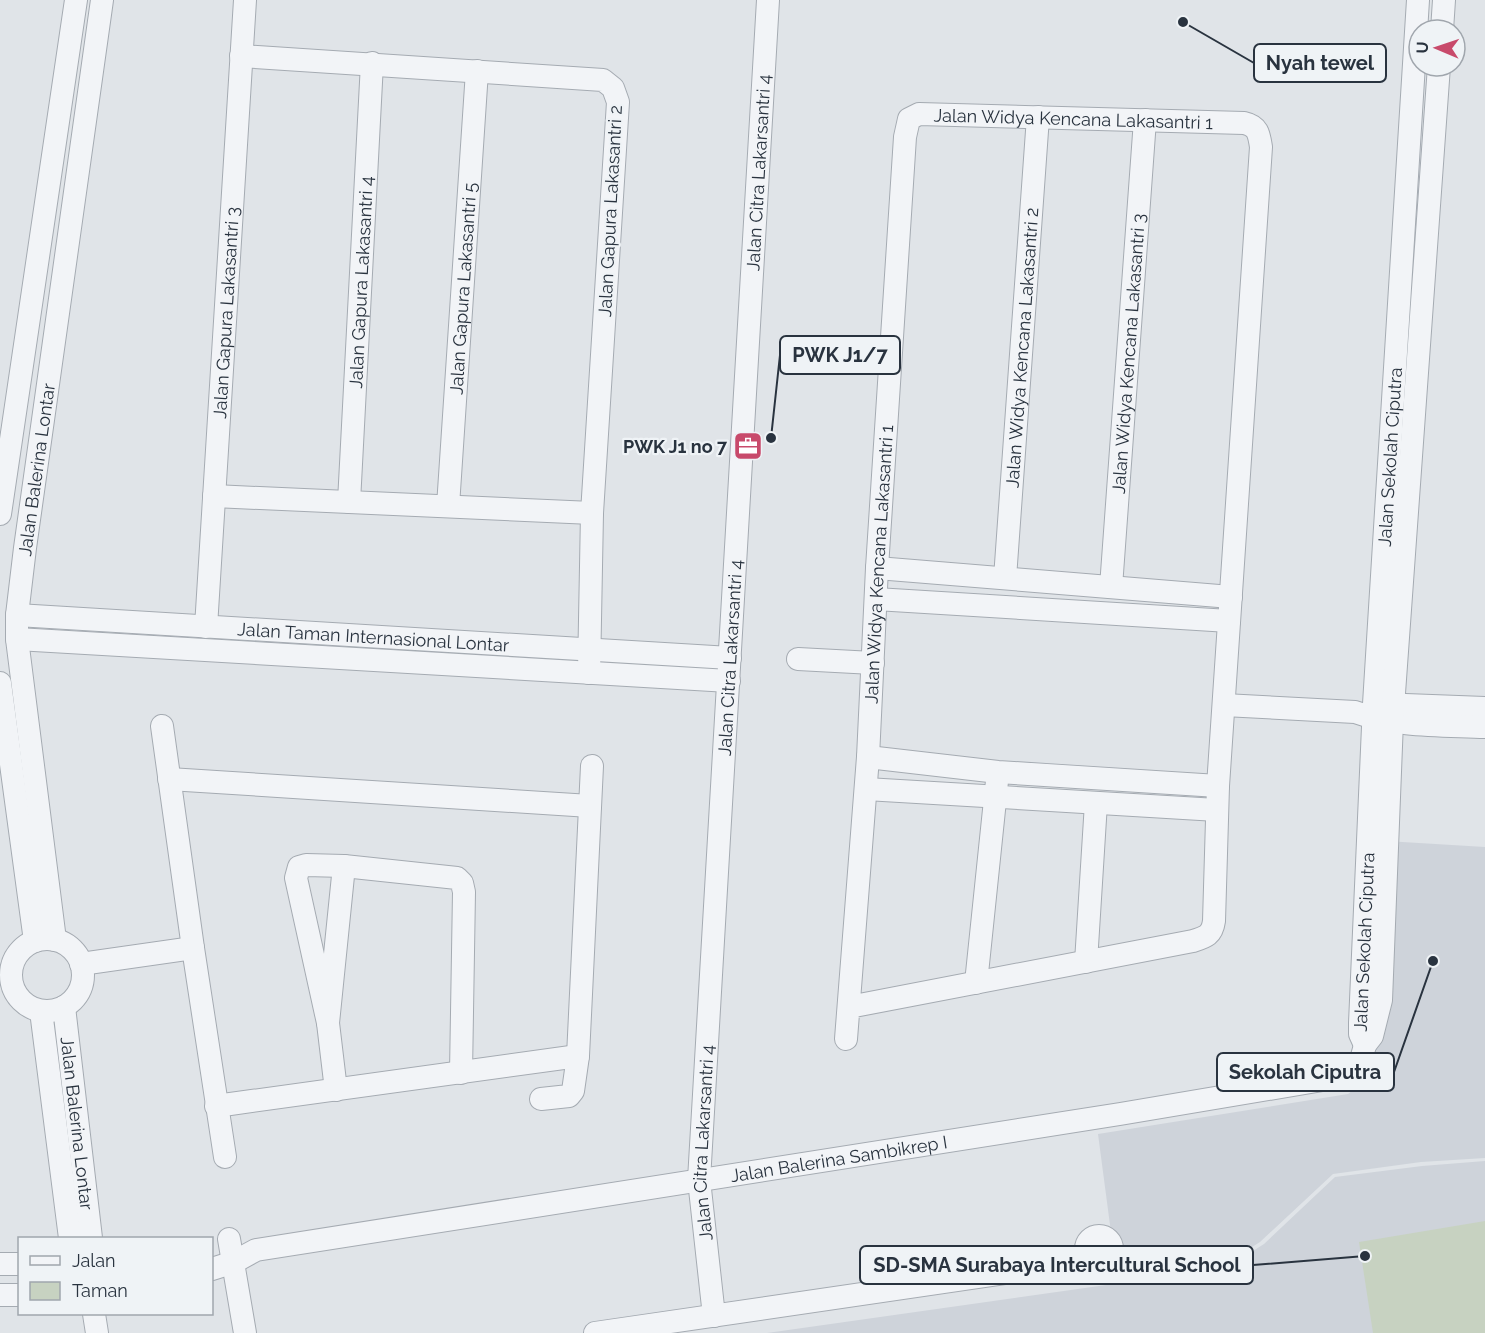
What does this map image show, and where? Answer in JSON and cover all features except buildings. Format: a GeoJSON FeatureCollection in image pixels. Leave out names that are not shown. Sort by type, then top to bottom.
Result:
{"type":"FeatureCollection","features":[{"type":"Feature","properties":{"kind":"street","name":"Jalan Balerina Lontar"},"geometry":{"type":"LineString","coordinates":[[0,514],[76,0]]}},
{"type":"Feature","properties":{"kind":"street","name":"Jalan Balerina Lontar"},"geometry":{"type":"LineString","coordinates":[[45,941],[17,639],[17,615],[102,0]]}},
{"type":"Feature","properties":{"kind":"street","name":"Jalan Gapura Lakasantri 3"},"geometry":{"type":"LineString","coordinates":[[206,627],[245,0]]}},
{"type":"Feature","properties":{"kind":"street","name":"Jalan Citra Lakarsantri 4"},"geometry":{"type":"LineString","coordinates":[[714,1316],[699,1180],[768,0]]}},
{"type":"Feature","properties":{"kind":"street","name":"Jalan Sekolah Ciputra"},"geometry":{"type":"LineString","coordinates":[[1365,1045],[1372,1036],[1381,1000],[1378,712],[1418,0]]}},
{"type":"Feature","properties":{"kind":"street"},"geometry":{"type":"LineString","coordinates":[[1443,18],[1444,0]]}},
{"type":"Feature","properties":{"kind":"street","name":"Jalan Gapura Lakasantri 2"},"geometry":{"type":"LineString","coordinates":[[242,56],[603,80],[616,93],[618,102],[592,513],[589,673]]}},
{"type":"Feature","properties":{"kind":"street","name":"Jalan Gapura Lakasantri 4"},"geometry":{"type":"LineString","coordinates":[[349,502],[372,63]]}},
{"type":"Feature","properties":{"kind":"street","name":"Jalan Gapura Lakasantri 5"},"geometry":{"type":"LineString","coordinates":[[448,506],[477,71]]}},
{"type":"Feature","properties":{"kind":"street","name":"Jalan Sekolah Ciputra"},"geometry":{"type":"LineString","coordinates":[[1378,712],[1438,78]]}},
{"type":"Feature","properties":{"kind":"street","name":"Jalan Widya Kencana Lakasantri 1"},"geometry":{"type":"LineString","coordinates":[[846,1038],[866,789],[905,137],[909,118],[919,114],[1244,123],[1251,124],[1259,134],[1261,147],[1218,786],[1213,928],[1208,936],[1193,941],[1086,962]]}},
{"type":"Feature","properties":{"kind":"street","name":"Jalan Widya Kencana Lakasantri 2"},"geometry":{"type":"LineString","coordinates":[[1005,578],[1038,117]]}},
{"type":"Feature","properties":{"kind":"street","name":"Jalan Widya Kencana Lakasantri 3"},"geometry":{"type":"LineString","coordinates":[[1111,587],[1145,120]]}},
{"type":"Feature","properties":{"kind":"street"},"geometry":{"type":"LineString","coordinates":[[3,492],[32,496]]}},
{"type":"Feature","properties":{"kind":"street"},"geometry":{"type":"LineString","coordinates":[[214,496],[592,513]]}},
{"type":"Feature","properties":{"kind":"street"},"geometry":{"type":"LineString","coordinates":[[878,568],[1231,597]]}},
{"type":"Feature","properties":{"kind":"street"},"geometry":{"type":"LineString","coordinates":[[876,598],[1229,621]]}},
{"type":"Feature","properties":{"kind":"street","name":"Jalan Taman Internasional Lontar"},"geometry":{"type":"LineString","coordinates":[[17,615],[730,658]]}},
{"type":"Feature","properties":{"kind":"street"},"geometry":{"type":"LineString","coordinates":[[304,656],[305,633]]}},
{"type":"Feature","properties":{"kind":"street","name":"Jalan Taman Internasional Lontar"},"geometry":{"type":"LineString","coordinates":[[17,639],[729,681]]}},
{"type":"Feature","properties":{"kind":"street"},"geometry":{"type":"LineString","coordinates":[[798,659],[873,663]]}},
{"type":"Feature","properties":{"kind":"street"},"geometry":{"type":"LineString","coordinates":[[0,682],[45,941]]}},
{"type":"Feature","properties":{"kind":"street"},"geometry":{"type":"LineString","coordinates":[[1224,705],[1378,712],[1485,708]]}},
{"type":"Feature","properties":{"kind":"street"},"geometry":{"type":"LineString","coordinates":[[1378,712],[1485,727]]}},
{"type":"Feature","properties":{"kind":"street"},"geometry":{"type":"LineString","coordinates":[[162,726],[225,1157]]}},
{"type":"Feature","properties":{"kind":"street"},"geometry":{"type":"LineString","coordinates":[[868,757],[998,772],[1218,786]]}},
{"type":"Feature","properties":{"kind":"street"},"geometry":{"type":"LineString","coordinates":[[541,1099],[564,1098],[571,1094],[578,1056],[592,766]]}},
{"type":"Feature","properties":{"kind":"street"},"geometry":{"type":"LineString","coordinates":[[976,983],[998,772]]}},
{"type":"Feature","properties":{"kind":"street"},"geometry":{"type":"LineString","coordinates":[[169,779],[590,806]]}},
{"type":"Feature","properties":{"kind":"street"},"geometry":{"type":"LineString","coordinates":[[866,789],[1217,810]]}},
{"type":"Feature","properties":{"kind":"street"},"geometry":{"type":"LineString","coordinates":[[849,1007],[1086,962],[1096,803]]}},
{"type":"Feature","properties":{"kind":"street"},"geometry":{"type":"LineString","coordinates":[[336,1090],[328,1023],[296,879],[300,867],[306,865],[344,866],[450,876],[462,883],[461,1073]]}},
{"type":"Feature","properties":{"kind":"street"},"geometry":{"type":"LineString","coordinates":[[328,1023],[344,866]]}},
{"type":"Feature","properties":{"kind":"street"},"geometry":{"type":"LineString","coordinates":[[45,941],[71,949],[81,964],[83,977],[74,999],[64,1007],[52,1011],[40,1011],[30,1007],[20,1000],[6,979],[22,950],[45,941]]}},
{"type":"Feature","properties":{"kind":"street"},"geometry":{"type":"LineString","coordinates":[[81,964],[193,948]]}},
{"type":"Feature","properties":{"kind":"street","name":"Jalan Balerina Lontar"},"geometry":{"type":"LineString","coordinates":[[64,1007],[92,1237]]}},
{"type":"Feature","properties":{"kind":"street","name":"Jalan Balerina Lontar"},"geometry":{"type":"LineString","coordinates":[[40,1011],[70,1237]]}},
{"type":"Feature","properties":{"kind":"street","name":"Jalan Balerina Sambikrep I"},"geometry":{"type":"LineString","coordinates":[[213,1269],[234,1262],[256,1250],[1120,1114],[1346,1076],[1361,1061],[1365,1045]]}},
{"type":"Feature","properties":{"kind":"street"},"geometry":{"type":"LineString","coordinates":[[216,1106],[578,1056]]}},
{"type":"Feature","properties":{"kind":"street"},"geometry":{"type":"LineString","coordinates":[[220,1240],[256,1250]]}},
{"type":"Feature","properties":{"kind":"street"},"geometry":{"type":"LineString","coordinates":[[220,1240],[234,1262],[245,1333]]}},
{"type":"Feature","properties":{"kind":"street"},"geometry":{"type":"LineString","coordinates":[[595,1333],[1094,1260]]}},
{"type":"Feature","properties":{"kind":"street"},"geometry":{"type":"LineString","coordinates":[[0,1264],[18,1264]]}},
{"type":"Feature","properties":{"kind":"street"},"geometry":{"type":"LineString","coordinates":[[0,1295],[18,1295]]}},
{"type":"Feature","properties":{"kind":"street"},"geometry":{"type":"LineString","coordinates":[[94,1315],[97,1333]]}},
{"type":"Feature","properties":{"kind":"shaded area"},"geometry":{"type":"Polygon","coordinates":[[[1386,841],[1485,847],[1485,1158],[1421,1162],[1333,1174],[1260,1242],[1225,1264],[1117,1278],[1098,1134],[1348,1094],[1374,1074],[1386,841]]]}},
{"type":"Feature","properties":{"kind":"shaded area"},"geometry":{"type":"Polygon","coordinates":[[[1485,1161],[1485,1333],[767,1333],[1226,1268],[1264,1244],[1335,1177],[1485,1161]]]}},
{"type":"Feature","properties":{"kind":"green space"},"geometry":{"type":"Polygon","coordinates":[[[1485,1221],[1485,1333],[1373,1333],[1359,1242],[1485,1221]]]}},
{"type":"Feature","properties":{"kind":"place","name":"Nyah tewel"},"geometry":{"type":"Point","coordinates":[1183,22]}},
{"type":"Feature","properties":{"kind":"place","name":"PWK J1/7"},"geometry":{"type":"Point","coordinates":[771,438]}},
{"type":"Feature","properties":{"kind":"place","name":"PWK J1 no 7"},"geometry":{"type":"Point","coordinates":[748,446]}},
{"type":"Feature","properties":{"kind":"place","name":"Sekolah Ciputra"},"geometry":{"type":"Point","coordinates":[1433,961]}},
{"type":"Feature","properties":{"kind":"place","name":"SD-SMA Surabaya Intercultural School"},"geometry":{"type":"Point","coordinates":[1365,1256]}}]}
